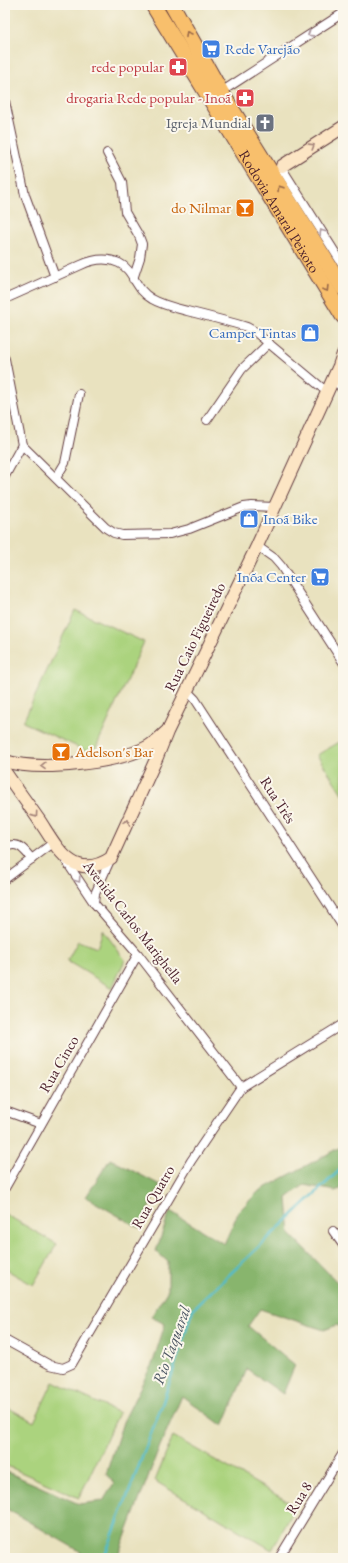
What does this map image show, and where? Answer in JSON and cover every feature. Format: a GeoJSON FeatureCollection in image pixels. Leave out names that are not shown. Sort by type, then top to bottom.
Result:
{"type":"FeatureCollection","features":[{"type":"Feature","properties":{"kind":"highway","name":"Rodovia Amaral Peixoto"},"geometry":{"type":"LineString","coordinates":[[153,5],[343,316]]}},
{"type":"Feature","properties":{"kind":"highway","name":"Rodovia Amaral Peixoto"},"geometry":{"type":"LineString","coordinates":[[172,5],[221,92],[343,288]]}},
{"type":"Feature","properties":{"kind":"street"},"geometry":{"type":"LineString","coordinates":[[221,92],[343,13]]}},
{"type":"Feature","properties":{"kind":"street"},"geometry":{"type":"LineString","coordinates":[[5,101],[25,195],[55,276]]}},
{"type":"Feature","properties":{"kind":"street"},"geometry":{"type":"LineString","coordinates":[[343,127],[282,166],[283,170],[343,265]]}},
{"type":"Feature","properties":{"kind":"street"},"geometry":{"type":"LineString","coordinates":[[107,153],[122,182],[125,212],[142,244],[140,258],[133,279]]}},
{"type":"Feature","properties":{"kind":"street"},"geometry":{"type":"LineString","coordinates":[[5,300],[93,260],[107,259],[121,264],[129,271],[142,292],[152,300],[247,327],[269,342],[327,392]]}},
{"type":"Feature","properties":{"kind":"street"},"geometry":{"type":"LineString","coordinates":[[207,420],[242,369],[269,342]]}},
{"type":"Feature","properties":{"kind":"street"},"geometry":{"type":"LineString","coordinates":[[5,359],[22,445],[106,528],[114,533],[122,535],[170,534],[189,529],[244,507],[274,507]]}},
{"type":"Feature","properties":{"kind":"street"},"geometry":{"type":"LineString","coordinates":[[340,365],[343,391]]}},
{"type":"Feature","properties":{"kind":"street","name":"Rua Caio Figueiredo"},"geometry":{"type":"LineString","coordinates":[[94,903],[95,894],[167,732],[257,546],[340,365]]}},
{"type":"Feature","properties":{"kind":"street"},"geometry":{"type":"LineString","coordinates":[[56,478],[65,463],[79,394]]}},
{"type":"Feature","properties":{"kind":"street"},"geometry":{"type":"LineString","coordinates":[[5,476],[22,445]]}},
{"type":"Feature","properties":{"kind":"street"},"geometry":{"type":"LineString","coordinates":[[257,546],[274,558],[281,566],[343,662]]}},
{"type":"Feature","properties":{"kind":"street","name":"Rua Três"},"geometry":{"type":"LineString","coordinates":[[187,690],[195,699],[343,927]]}},
{"type":"Feature","properties":{"kind":"street"},"geometry":{"type":"LineString","coordinates":[[5,761],[24,765],[53,766],[95,761],[128,754],[149,746],[167,732]]}},
{"type":"Feature","properties":{"kind":"street"},"geometry":{"type":"LineString","coordinates":[[149,746],[156,750],[157,757]]}},
{"type":"Feature","properties":{"kind":"street"},"geometry":{"type":"LineString","coordinates":[[8,776],[24,765]]}},
{"type":"Feature","properties":{"kind":"street","name":"Avenida Carlos Marighella"},"geometry":{"type":"LineString","coordinates":[[8,776],[94,903],[138,954],[241,1087]]}},
{"type":"Feature","properties":{"kind":"street"},"geometry":{"type":"LineString","coordinates":[[5,879],[53,842]]}},
{"type":"Feature","properties":{"kind":"street"},"geometry":{"type":"LineString","coordinates":[[5,847],[12,844],[20,846],[32,859]]}},
{"type":"Feature","properties":{"kind":"street"},"geometry":{"type":"LineString","coordinates":[[62,855],[77,864],[88,867],[100,864],[111,858]]}},
{"type":"Feature","properties":{"kind":"street","name":"Rua Cinco"},"geometry":{"type":"LineString","coordinates":[[5,1188],[138,954]]}},
{"type":"Feature","properties":{"kind":"street","name":"Rua Quatro"},"geometry":{"type":"LineString","coordinates":[[5,1340],[50,1366],[62,1368],[72,1364],[191,1161],[241,1087],[343,1024]]}},
{"type":"Feature","properties":{"kind":"street"},"geometry":{"type":"LineString","coordinates":[[5,1111],[41,1124]]}},
{"type":"Feature","properties":{"kind":"street"},"geometry":{"type":"LineString","coordinates":[[333,1231],[343,1245]]}},
{"type":"Feature","properties":{"kind":"street","name":"Rua 8"},"geometry":{"type":"LineString","coordinates":[[279,1558],[343,1453]]}},
{"type":"Feature","properties":{"kind":"street"},"geometry":{"type":"LineString","coordinates":[[335,1466],[343,1471]]}},
{"type":"Feature","properties":{"kind":"green space"},"geometry":{"type":"Polygon","coordinates":[[[75,610],[144,642],[93,754],[23,722],[75,610]]]}},
{"type":"Feature","properties":{"kind":"green space"},"geometry":{"type":"Polygon","coordinates":[[[343,740],[343,795],[317,755],[343,740]]]}},
{"type":"Feature","properties":{"kind":"green space"},"geometry":{"type":"Polygon","coordinates":[[[103,930],[125,960],[112,988],[67,961],[78,941],[97,948],[103,930]]]}},
{"type":"Feature","properties":{"kind":"green space"},"geometry":{"type":"Polygon","coordinates":[[[343,1145],[343,1188],[335,1191],[304,1185],[287,1198],[290,1234],[343,1288],[343,1329],[337,1325],[324,1330],[260,1309],[248,1326],[295,1365],[283,1394],[247,1369],[223,1426],[182,1396],[160,1446],[117,1558],[78,1558],[81,1552],[5,1508],[5,1471],[79,1504],[103,1501],[114,1483],[106,1474],[123,1422],[153,1362],[165,1324],[151,1317],[168,1290],[168,1262],[156,1251],[170,1211],[224,1244],[239,1211],[259,1191],[343,1145]]]}},
{"type":"Feature","properties":{"kind":"green space"},"geometry":{"type":"Polygon","coordinates":[[[110,1159],[160,1185],[139,1228],[86,1197],[110,1159]]]}},
{"type":"Feature","properties":{"kind":"green space"},"geometry":{"type":"Polygon","coordinates":[[[5,1214],[57,1244],[33,1285],[5,1269],[5,1214]]]}},
{"type":"Feature","properties":{"kind":"green space"},"geometry":{"type":"Polygon","coordinates":[[[53,1382],[119,1413],[79,1498],[5,1465],[5,1406],[34,1422],[53,1382]]]}},
{"type":"Feature","properties":{"kind":"green space"},"geometry":{"type":"Polygon","coordinates":[[[173,1436],[296,1506],[272,1550],[155,1481],[173,1436]]]}},
{"type":"Feature","properties":{"kind":"waterway","name":"Rio Taquaral"},"geometry":{"type":"LineString","coordinates":[[104,1558],[163,1402],[193,1309],[343,1167]]}},
{"type":"Feature","properties":{"kind":"place","name":"Rede Varejão"},"geometry":{"type":"Point","coordinates":[211,49]}},
{"type":"Feature","properties":{"kind":"place","name":"rede popular"},"geometry":{"type":"Point","coordinates":[178,67]}},
{"type":"Feature","properties":{"kind":"place","name":"drogaria Rede popular - Inoã"},"geometry":{"type":"Point","coordinates":[245,98]}},
{"type":"Feature","properties":{"kind":"place","name":"Igreja Mundial"},"geometry":{"type":"Point","coordinates":[265,123]}},
{"type":"Feature","properties":{"kind":"place","name":"do Nilmar"},"geometry":{"type":"Point","coordinates":[245,208]}},
{"type":"Feature","properties":{"kind":"place","name":"Camper Tintas"},"geometry":{"type":"Point","coordinates":[310,333]}},
{"type":"Feature","properties":{"kind":"place","name":"Inoã Bike"},"geometry":{"type":"Point","coordinates":[249,519]}},
{"type":"Feature","properties":{"kind":"place","name":"Inõa Center"},"geometry":{"type":"Point","coordinates":[320,577]}},
{"type":"Feature","properties":{"kind":"place","name":"Adelson's Bar"},"geometry":{"type":"Point","coordinates":[61,752]}}]}
